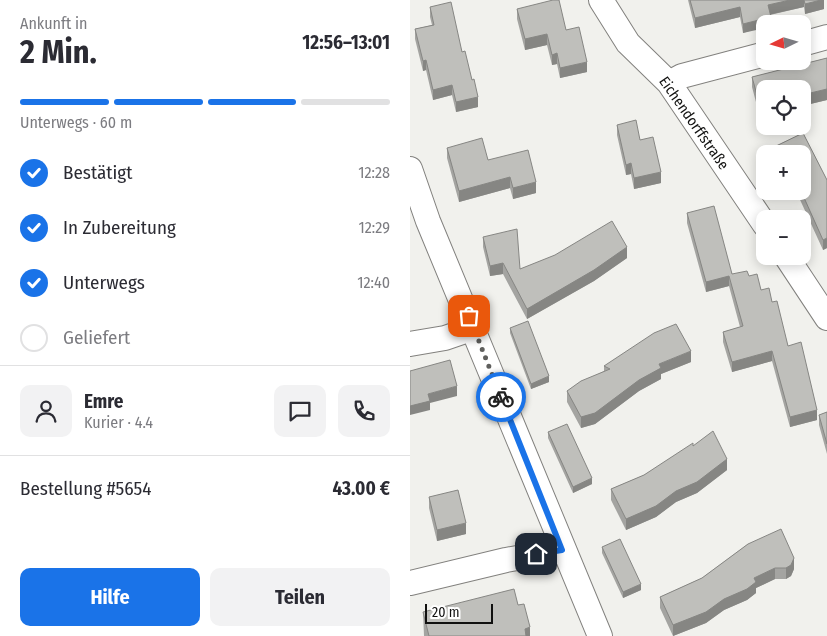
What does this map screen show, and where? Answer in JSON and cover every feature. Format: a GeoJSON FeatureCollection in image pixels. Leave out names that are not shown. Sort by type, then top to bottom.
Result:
{"type":"FeatureCollection","features":[{"type":"Feature","properties":{"kind":"street","name":"Eichendorffstraße"},"geometry":{"type":"LineString","coordinates":[[601,0],[628,43],[669,83],[756,213]]}},
{"type":"Feature","properties":{"kind":"street"},"geometry":{"type":"LineString","coordinates":[[811,42],[827,38]]}},
{"type":"Feature","properties":{"kind":"street"},"geometry":{"type":"LineString","coordinates":[[669,83],[682,76],[756,56]]}},
{"type":"Feature","properties":{"kind":"street"},"geometry":{"type":"LineString","coordinates":[[410,169],[428,221],[474,328],[562,550],[600,636]]}},
{"type":"Feature","properties":{"kind":"street"},"geometry":{"type":"LineString","coordinates":[[792,265],[827,318]]}},
{"type":"Feature","properties":{"kind":"street"},"geometry":{"type":"LineString","coordinates":[[410,344],[445,338],[474,328]]}},
{"type":"Feature","properties":{"kind":"street"},"geometry":{"type":"LineString","coordinates":[[410,584],[506,560],[562,550]]}},
{"type":"Feature","properties":{"kind":"building"},"geometry":{"type":"Polygon","coordinates":[[[559,0],[566,30],[579,27],[587,62],[560,68],[557,53],[552,55],[547,34],[525,39],[517,9],[559,0]]]}},
{"type":"Feature","properties":{"kind":"building"},"geometry":{"type":"Polygon","coordinates":[[[690,0],[790,0],[768,5],[770,15],[756,15],[756,21],[743,24],[740,7],[695,18],[690,0]]]}},
{"type":"Feature","properties":{"kind":"building"},"geometry":{"type":"Polygon","coordinates":[[[804,0],[821,0],[805,4],[804,0]]]}},
{"type":"Feature","properties":{"kind":"building"},"geometry":{"type":"Polygon","coordinates":[[[451,2],[462,52],[465,51],[478,97],[456,102],[452,85],[433,90],[426,60],[423,61],[415,29],[434,25],[430,7],[451,2]]]}},
{"type":"Feature","properties":{"kind":"building"},"geometry":{"type":"Polygon","coordinates":[[[827,58],[827,89],[811,93],[811,80],[756,80],[756,92],[752,77],[780,70],[811,70],[811,62],[827,58]]]}},
{"type":"Feature","properties":{"kind":"building"},"geometry":{"type":"Polygon","coordinates":[[[636,120],[640,140],[653,137],[661,172],[634,178],[631,163],[626,165],[617,125],[636,120]]]}},
{"type":"Feature","properties":{"kind":"building"},"geometry":{"type":"Polygon","coordinates":[[[799,135],[804,135],[809,145],[778,145],[799,135]]]}},
{"type":"Feature","properties":{"kind":"building"},"geometry":{"type":"Polygon","coordinates":[[[482,138],[488,160],[528,150],[536,182],[513,188],[510,177],[459,191],[447,148],[482,138]]]}},
{"type":"Feature","properties":{"kind":"building"},"geometry":{"type":"Polygon","coordinates":[[[811,149],[827,180],[827,238],[823,240],[805,200],[811,200],[811,149]]]}},
{"type":"Feature","properties":{"kind":"building"},"geometry":{"type":"Polygon","coordinates":[[[714,206],[732,274],[747,271],[749,276],[757,274],[761,290],[769,288],[772,302],[777,301],[788,346],[801,342],[817,410],[790,417],[772,351],[732,362],[723,332],[743,326],[729,276],[706,282],[687,213],[714,206]]]}},
{"type":"Feature","properties":{"kind":"building"},"geometry":{"type":"Polygon","coordinates":[[[612,221],[627,247],[594,270],[527,309],[503,263],[490,266],[483,237],[517,229],[520,269],[555,255],[612,221]]]}},
{"type":"Feature","properties":{"kind":"building"},"geometry":{"type":"Polygon","coordinates":[[[528,321],[549,376],[531,384],[510,328],[528,321]]]}},
{"type":"Feature","properties":{"kind":"building"},"geometry":{"type":"Polygon","coordinates":[[[676,324],[691,351],[659,364],[661,368],[639,380],[595,413],[581,417],[567,391],[581,381],[610,369],[604,366],[654,333],[676,324]]]}},
{"type":"Feature","properties":{"kind":"building"},"geometry":{"type":"Polygon","coordinates":[[[450,360],[457,386],[428,394],[430,401],[410,406],[410,371],[450,360]]]}},
{"type":"Feature","properties":{"kind":"building"},"geometry":{"type":"Polygon","coordinates":[[[827,412],[827,444],[819,415],[827,412]]]}},
{"type":"Feature","properties":{"kind":"building"},"geometry":{"type":"Polygon","coordinates":[[[567,424],[592,478],[573,487],[548,432],[567,424]]]}},
{"type":"Feature","properties":{"kind":"building"},"geometry":{"type":"Polygon","coordinates":[[[713,431],[727,459],[697,482],[676,491],[656,506],[626,519],[611,489],[644,475],[693,443],[693,446],[713,431]]]}},
{"type":"Feature","properties":{"kind":"building"},"geometry":{"type":"Polygon","coordinates":[[[458,490],[466,523],[437,530],[429,497],[458,490]]]}},
{"type":"Feature","properties":{"kind":"building"},"geometry":{"type":"Polygon","coordinates":[[[781,529],[794,558],[791,565],[786,568],[775,568],[754,578],[756,582],[747,589],[724,599],[706,612],[673,625],[660,597],[702,578],[748,544],[781,529]]]}},
{"type":"Feature","properties":{"kind":"building"},"geometry":{"type":"Polygon","coordinates":[[[620,539],[641,584],[623,592],[602,547],[620,539]]]}},
{"type":"Feature","properties":{"kind":"building"},"geometry":{"type":"Polygon","coordinates":[[[514,589],[518,605],[524,604],[530,627],[525,629],[526,636],[429,636],[423,612],[514,589]]]}},
{"type":"Feature","properties":{"kind":"way so far"},"geometry":{"type":"LineString","coordinates":[[469,316],[501,397]]}},
{"type":"Feature","properties":{"kind":"route"},"geometry":{"type":"LineString","coordinates":[[501,397],[562,550],[536,554]]}}]}
